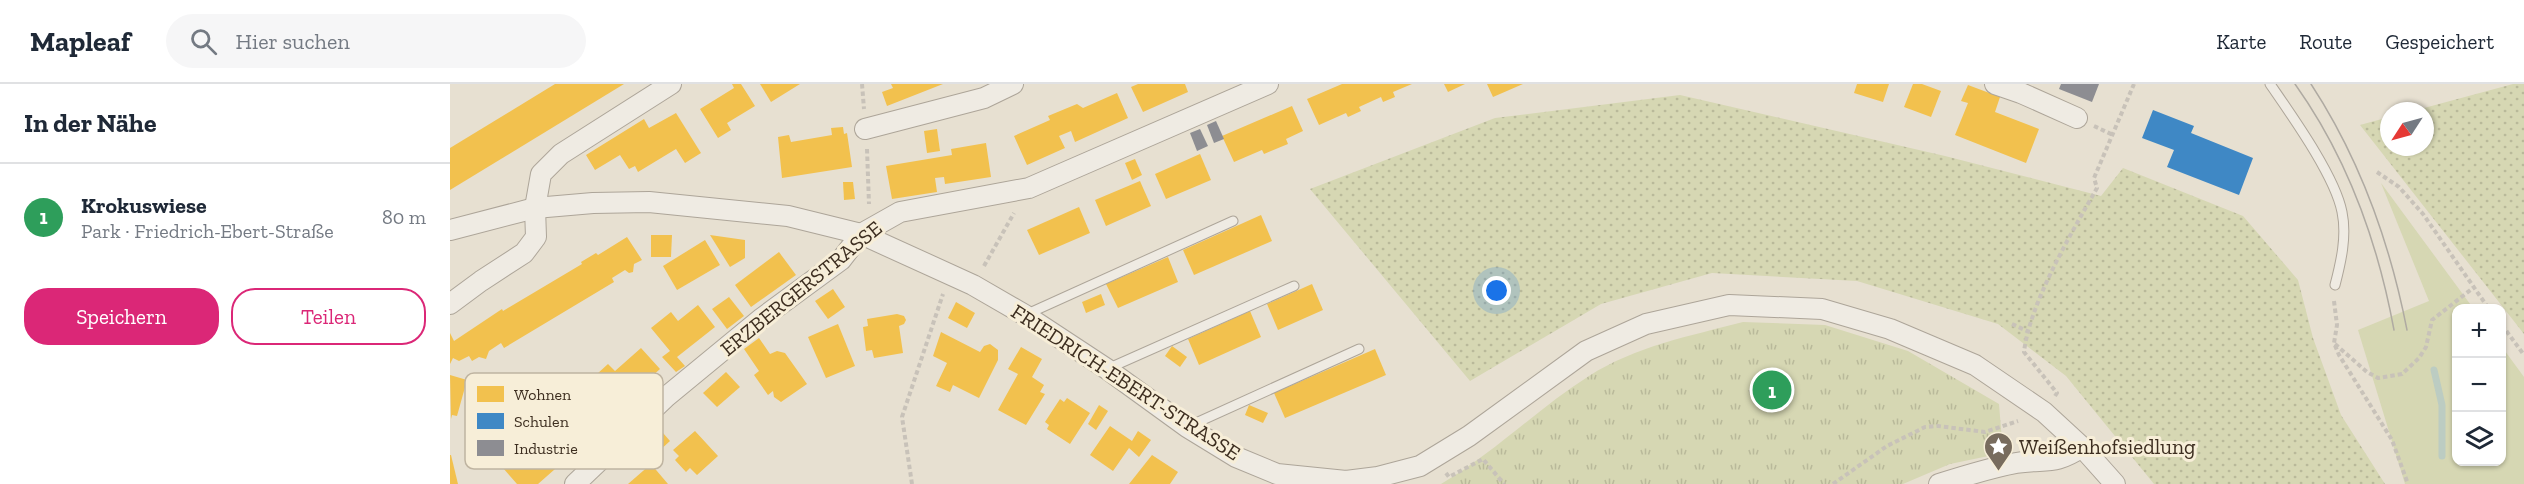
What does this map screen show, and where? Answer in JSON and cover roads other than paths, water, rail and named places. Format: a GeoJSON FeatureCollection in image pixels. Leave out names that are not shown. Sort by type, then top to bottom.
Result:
{"type":"FeatureCollection","features":[{"type":"Feature","properties":{"kind":"street"},"geometry":{"type":"LineString","coordinates":[[450,304],[481,281],[525,254],[536,237],[535,208],[541,174],[561,154],[671,84]]}},
{"type":"Feature","properties":{"kind":"street"},"geometry":{"type":"LineString","coordinates":[[865,129],[984,98],[1013,84]]}},
{"type":"Feature","properties":{"kind":"street","name":"ERZBERGERSTRASSE"},"geometry":{"type":"LineString","coordinates":[[663,400],[762,318],[841,260],[861,234],[900,212],[1029,188],[1268,84]]}},
{"type":"Feature","properties":{"kind":"street"},"geometry":{"type":"LineString","coordinates":[[1995,84],[2022,93],[2077,118]]}},
{"type":"Feature","properties":{"kind":"street","name":"FRIEDRICH-EBERT-STRASSE"},"geometry":{"type":"LineString","coordinates":[[450,230],[535,208],[593,203],[661,203],[788,216],[861,234],[973,285],[1025,315],[1107,369],[1187,427],[1236,457],[1277,474],[1346,481],[1378,477],[1420,466],[1470,436],[1586,351],[1646,324],[1729,305],[1822,309],[1890,328],[1975,365],[2044,412],[2082,447],[2115,484]]}},
{"type":"Feature","properties":{"kind":"street"},"geometry":{"type":"LineString","coordinates":[[1939,484],[1972,473],[2018,463],[2066,458],[2082,447]]}},
{"type":"Feature","properties":{"kind":"street","name":"ERZBERGERSTRASSE"},"geometry":{"type":"LineString","coordinates":[[575,484],[591,469]]}},
{"type":"Feature","properties":{"kind":"lane"},"geometry":{"type":"LineString","coordinates":[[2271,84],[2307,140],[2342,211],[2344,235],[2341,263],[2335,285]]}},
{"type":"Feature","properties":{"kind":"lane"},"geometry":{"type":"LineString","coordinates":[[1025,315],[1233,221]]}},
{"type":"Feature","properties":{"kind":"lane"},"geometry":{"type":"LineString","coordinates":[[1107,369],[1294,286]]}},
{"type":"Feature","properties":{"kind":"lane"},"geometry":{"type":"LineString","coordinates":[[1187,427],[1359,349]]}},
{"type":"Feature","properties":{"kind":"waterway"},"geometry":{"type":"LineString","coordinates":[[2434,370],[2442,405],[2442,456]]}},
{"type":"Feature","properties":{"kind":"tram line"},"geometry":{"type":"LineString","coordinates":[[2295,84],[2330,141],[2358,202],[2379,265],[2394,330]]}},
{"type":"Feature","properties":{"kind":"tram line"},"geometry":{"type":"LineString","coordinates":[[2311,84],[2344,142],[2371,202],[2392,265],[2407,330]]}},
{"type":"Feature","properties":{"kind":"place","name":"Krokuswiese"},"geometry":{"type":"Point","coordinates":[1772,390]}},
{"type":"Feature","properties":{"kind":"place","name":"Weißenhofsiedlung"},"geometry":{"type":"Point","coordinates":[1998,472]}}]}
